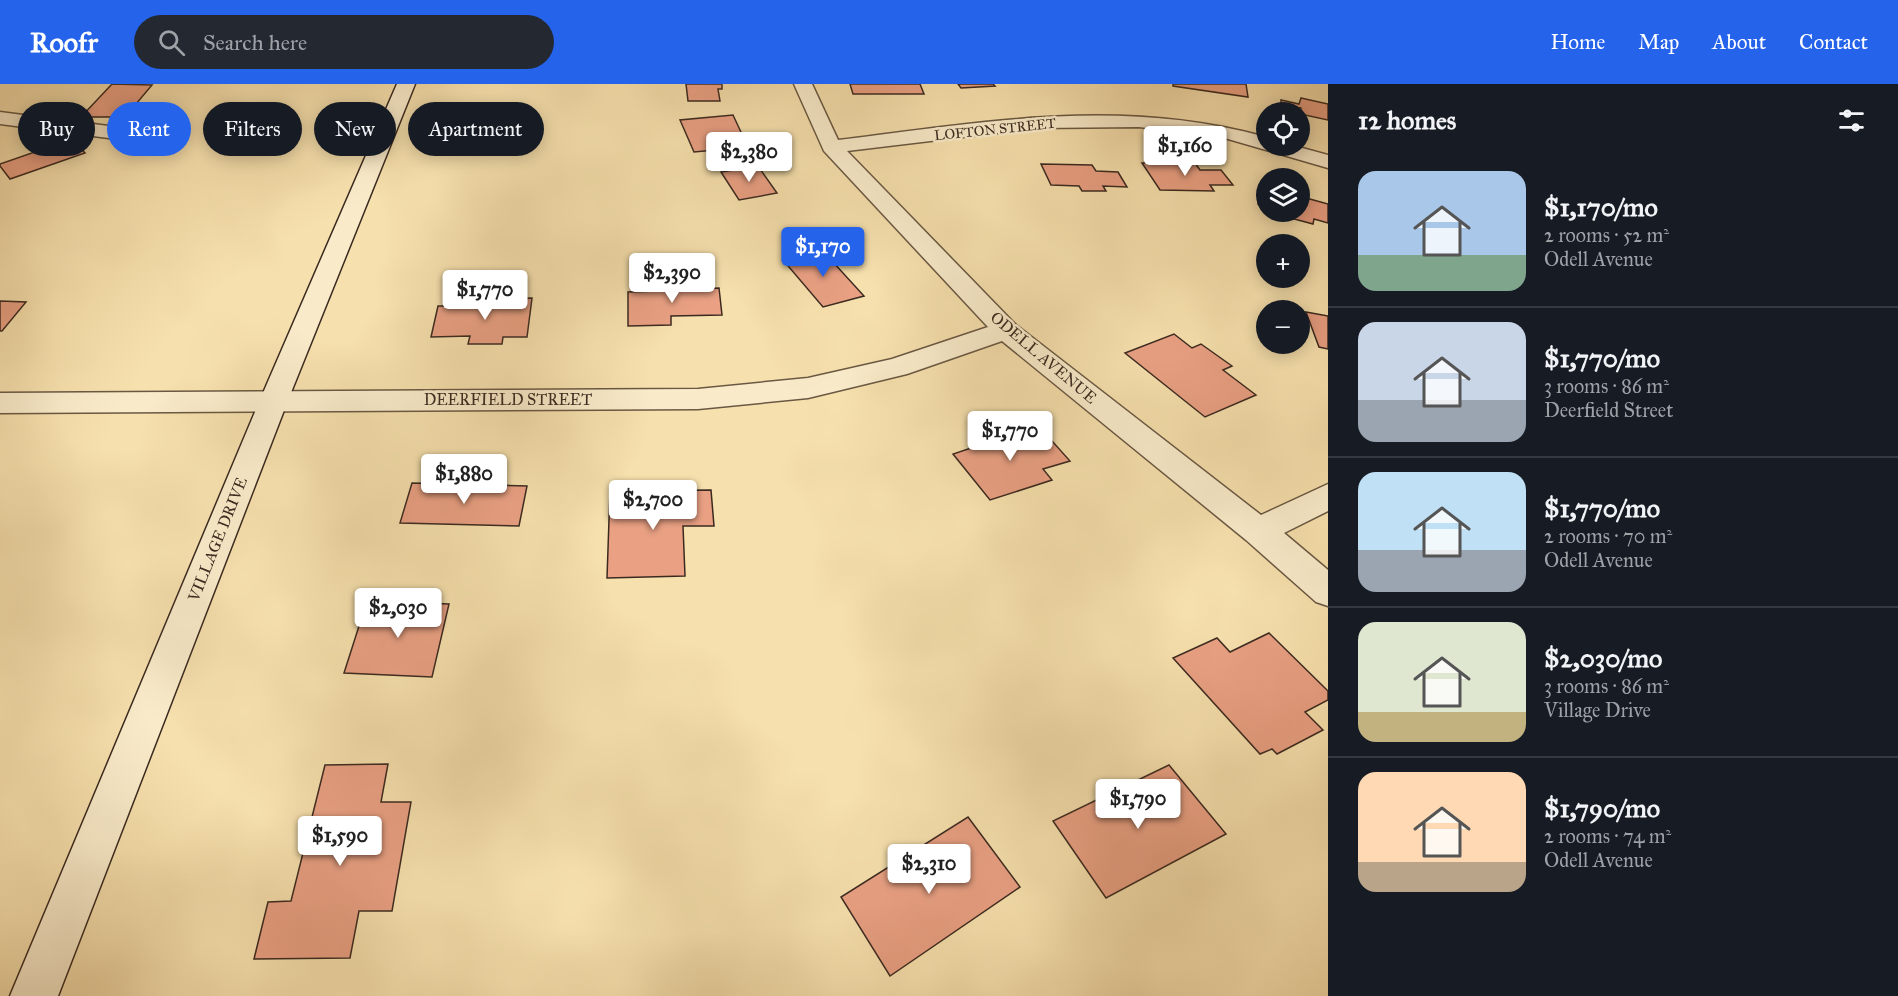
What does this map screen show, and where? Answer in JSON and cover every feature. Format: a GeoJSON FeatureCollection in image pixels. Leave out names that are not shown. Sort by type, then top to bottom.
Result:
{"type":"FeatureCollection","features":[{"type":"Feature","properties":{"kind":"street","name":"VILLAGE DRIVE"},"geometry":{"type":"LineString","coordinates":[[34,996],[274,400],[406,84]]}},
{"type":"Feature","properties":{"kind":"street","name":"ODELL AVENUE"},"geometry":{"type":"LineString","coordinates":[[803,84],[831,147],[1006,330],[1258,531],[1328,591]]}},
{"type":"Feature","properties":{"kind":"street"},"geometry":{"type":"LineString","coordinates":[[0,118],[107,132]]}},
{"type":"Feature","properties":{"kind":"street","name":"LOFTON STREET"},"geometry":{"type":"LineString","coordinates":[[831,147],[1038,122],[1139,121],[1222,131],[1256,140]]}},
{"type":"Feature","properties":{"kind":"street"},"geometry":{"type":"LineString","coordinates":[[1308,156],[1328,162]]}},
{"type":"Feature","properties":{"kind":"street","name":"DEERFIELD STREET"},"geometry":{"type":"LineString","coordinates":[[0,403],[698,399],[808,388],[897,367],[1006,330]]}},
{"type":"Feature","properties":{"kind":"street"},"geometry":{"type":"LineString","coordinates":[[1258,531],[1328,496]]}},
{"type":"Feature","properties":{"kind":"building"},"geometry":{"type":"Polygon","coordinates":[[[112,84],[152,85],[138,102],[107,102],[107,117],[95,117],[95,102],[112,84]]]}},
{"type":"Feature","properties":{"kind":"building"},"geometry":{"type":"Polygon","coordinates":[[[686,84],[722,84],[722,89],[718,89],[720,101],[688,101],[686,84]]]}},
{"type":"Feature","properties":{"kind":"building"},"geometry":{"type":"Polygon","coordinates":[[[850,84],[920,84],[924,94],[853,94],[850,84]]]}},
{"type":"Feature","properties":{"kind":"building"},"geometry":{"type":"Polygon","coordinates":[[[958,84],[993,84],[995,86],[961,88],[958,84]]]}},
{"type":"Feature","properties":{"kind":"building"},"geometry":{"type":"Polygon","coordinates":[[[1173,84],[1246,84],[1248,97],[1173,86],[1173,84]]]}},
{"type":"Feature","properties":{"kind":"building"},"geometry":{"type":"Polygon","coordinates":[[[1301,98],[1328,104],[1328,120],[1310,116],[1310,102],[1300,102],[1301,98]]]}},
{"type":"Feature","properties":{"kind":"building"},"geometry":{"type":"Polygon","coordinates":[[[733,115],[748,147],[694,152],[680,120],[733,115]]]}},
{"type":"Feature","properties":{"kind":"building"},"geometry":{"type":"Polygon","coordinates":[[[23,156],[76,156],[10,179],[0,164],[23,156]]]}},
{"type":"Feature","properties":{"kind":"building"},"geometry":{"type":"Polygon","coordinates":[[[1142,163],[1195,163],[1200,170],[1221,170],[1233,185],[1210,185],[1214,191],[1160,190],[1142,163]]]}},
{"type":"Feature","properties":{"kind":"building"},"geometry":{"type":"Polygon","coordinates":[[[1041,164],[1092,165],[1096,171],[1118,172],[1127,187],[1103,186],[1106,191],[1082,191],[1079,186],[1051,185],[1041,164]]]}},
{"type":"Feature","properties":{"kind":"building"},"geometry":{"type":"Polygon","coordinates":[[[758,166],[777,193],[739,200],[721,172],[758,166]]]}},
{"type":"Feature","properties":{"kind":"building"},"geometry":{"type":"Polygon","coordinates":[[[1310,199],[1328,204],[1328,223],[1314,219],[1313,224],[1306,222],[1310,222],[1310,199]]]}},
{"type":"Feature","properties":{"kind":"building"},"geometry":{"type":"Polygon","coordinates":[[[822,250],[864,296],[823,307],[783,260],[822,250]]]}},
{"type":"Feature","properties":{"kind":"building"},"geometry":{"type":"Polygon","coordinates":[[[657,282],[690,282],[691,289],[719,288],[722,315],[671,316],[671,325],[628,326],[628,292],[657,291],[657,282]]]}},
{"type":"Feature","properties":{"kind":"building"},"geometry":{"type":"Polygon","coordinates":[[[532,298],[527,337],[503,337],[502,344],[468,344],[470,336],[431,337],[438,306],[482,306],[483,299],[532,298]]]}},
{"type":"Feature","properties":{"kind":"building"},"geometry":{"type":"Polygon","coordinates":[[[0,301],[26,302],[2,331],[0,331],[0,301]]]}},
{"type":"Feature","properties":{"kind":"building"},"geometry":{"type":"Polygon","coordinates":[[[1310,313],[1328,316],[1328,349],[1319,347],[1310,323],[1310,313]]]}},
{"type":"Feature","properties":{"kind":"building"},"geometry":{"type":"Polygon","coordinates":[[[1174,334],[1192,348],[1201,344],[1232,366],[1223,370],[1256,395],[1205,417],[1125,353],[1174,334]]]}},
{"type":"Feature","properties":{"kind":"building"},"geometry":{"type":"Polygon","coordinates":[[[1008,428],[1019,440],[1044,432],[1070,461],[1043,469],[1052,480],[990,500],[953,454],[977,446],[972,439],[1008,428]]]}},
{"type":"Feature","properties":{"kind":"building"},"geometry":{"type":"Polygon","coordinates":[[[412,483],[527,486],[519,526],[400,523],[412,483]]]}},
{"type":"Feature","properties":{"kind":"building"},"geometry":{"type":"Polygon","coordinates":[[[711,490],[714,526],[683,526],[685,576],[607,578],[610,491],[711,490]]]}},
{"type":"Feature","properties":{"kind":"building"},"geometry":{"type":"Polygon","coordinates":[[[367,601],[449,604],[432,677],[344,673],[367,601]]]}},
{"type":"Feature","properties":{"kind":"building"},"geometry":{"type":"Polygon","coordinates":[[[1269,633],[1328,691],[1328,700],[1305,712],[1323,730],[1277,754],[1272,749],[1260,754],[1173,658],[1217,638],[1230,652],[1269,633]]]}},
{"type":"Feature","properties":{"kind":"building"},"geometry":{"type":"Polygon","coordinates":[[[388,764],[381,802],[411,802],[392,911],[359,911],[350,958],[254,959],[268,902],[291,901],[325,765],[388,764]]]}},
{"type":"Feature","properties":{"kind":"building"},"geometry":{"type":"Polygon","coordinates":[[[1169,765],[1226,834],[1106,898],[1053,821],[1169,765]]]}},
{"type":"Feature","properties":{"kind":"building"},"geometry":{"type":"Polygon","coordinates":[[[968,817],[1020,887],[890,976],[841,897],[968,817]]]}}]}
